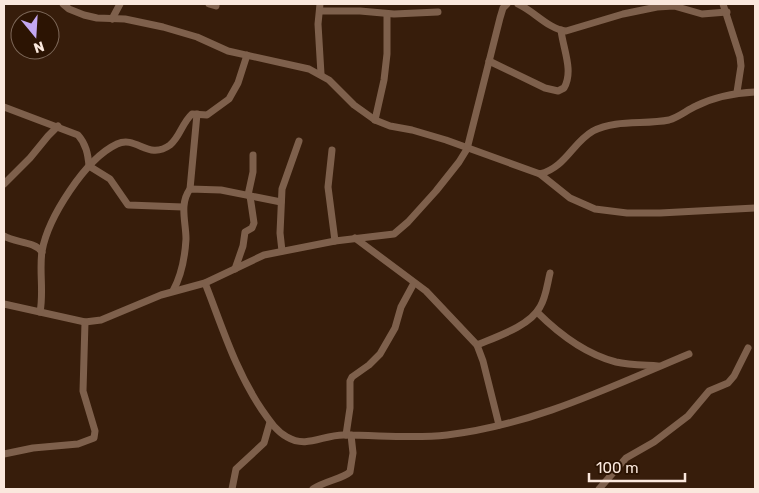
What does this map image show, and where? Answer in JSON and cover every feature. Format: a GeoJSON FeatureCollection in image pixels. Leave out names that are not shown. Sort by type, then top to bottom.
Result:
{"type":"FeatureCollection","features":[{"type":"Feature","properties":{"kind":"street"},"geometry":{"type":"LineString","coordinates":[[63,4],[76,12],[97,18],[140,22],[178,31],[218,47],[247,55],[296,64],[321,74],[354,105],[375,120],[390,126],[434,136],[540,174],[570,198],[595,210],[660,213],[755,208]]}},
{"type":"Feature","properties":{"kind":"street"},"geometry":{"type":"LineString","coordinates":[[112,19],[120,4]]}},
{"type":"Feature","properties":{"kind":"street"},"geometry":{"type":"LineString","coordinates":[[518,4],[561,30],[571,31],[623,14],[657,7],[674,6],[702,14],[727,12]]}},
{"type":"Feature","properties":{"kind":"street"},"geometry":{"type":"LineString","coordinates":[[723,4],[740,57],[737,92]]}},
{"type":"Feature","properties":{"kind":"street"},"geometry":{"type":"LineString","coordinates":[[4,304],[85,322],[93,322],[112,316],[147,300],[205,283],[264,255],[336,241],[394,234],[401,229],[436,191],[467,149],[504,5]]}},
{"type":"Feature","properties":{"kind":"street"},"geometry":{"type":"LineString","coordinates":[[321,74],[318,36],[320,7],[386,14],[438,12]]}},
{"type":"Feature","properties":{"kind":"street"},"geometry":{"type":"LineString","coordinates":[[375,120],[384,80],[387,54],[386,14]]}},
{"type":"Feature","properties":{"kind":"street"},"geometry":{"type":"LineString","coordinates":[[489,61],[545,88],[558,91],[564,88],[567,83],[568,73],[561,30]]}},
{"type":"Feature","properties":{"kind":"street"},"geometry":{"type":"LineString","coordinates":[[40,312],[42,252],[48,233],[61,206],[89,166],[119,143],[132,142],[146,150],[152,151],[165,148],[178,137],[192,114],[203,116],[212,113],[229,99],[238,83],[247,55]]}},
{"type":"Feature","properties":{"kind":"street"},"geometry":{"type":"LineString","coordinates":[[540,174],[555,168],[593,131],[612,125],[671,119],[719,96],[737,92],[755,92]]}},
{"type":"Feature","properties":{"kind":"street"},"geometry":{"type":"LineString","coordinates":[[4,107],[73,132],[83,141],[89,166],[110,179],[125,202],[131,207],[148,205],[183,207]]}},
{"type":"Feature","properties":{"kind":"street"},"geometry":{"type":"LineString","coordinates":[[173,292],[181,270],[186,239],[183,207],[190,189],[197,114]]}},
{"type":"Feature","properties":{"kind":"street"},"geometry":{"type":"LineString","coordinates":[[4,184],[58,126]]}},
{"type":"Feature","properties":{"kind":"street"},"geometry":{"type":"LineString","coordinates":[[282,251],[280,233],[284,181],[299,141]]}},
{"type":"Feature","properties":{"kind":"street"},"geometry":{"type":"LineString","coordinates":[[332,150],[328,187],[336,241]]}},
{"type":"Feature","properties":{"kind":"street"},"geometry":{"type":"LineString","coordinates":[[235,268],[244,232],[252,228],[254,223],[249,196],[253,172],[253,154]]}},
{"type":"Feature","properties":{"kind":"street"},"geometry":{"type":"LineString","coordinates":[[190,189],[214,190],[281,202]]}},
{"type":"Feature","properties":{"kind":"street"},"geometry":{"type":"LineString","coordinates":[[4,236],[36,246],[42,252]]}},
{"type":"Feature","properties":{"kind":"street"},"geometry":{"type":"LineString","coordinates":[[355,238],[430,295],[477,345],[483,361],[499,425]]}},
{"type":"Feature","properties":{"kind":"street"},"geometry":{"type":"LineString","coordinates":[[477,345],[520,326],[537,312],[546,295],[550,273]]}},
{"type":"Feature","properties":{"kind":"street"},"geometry":{"type":"LineString","coordinates":[[205,283],[241,375],[270,422],[279,431],[298,442],[306,443],[332,436],[348,435],[448,435],[499,425],[553,410],[689,354]]}},
{"type":"Feature","properties":{"kind":"street"},"geometry":{"type":"LineString","coordinates":[[313,489],[324,482],[350,472],[353,454],[348,435],[350,381],[352,377],[380,354],[395,328],[400,307],[414,283]]}},
{"type":"Feature","properties":{"kind":"street"},"geometry":{"type":"LineString","coordinates":[[537,312],[549,324],[573,342],[602,358],[623,363],[659,366]]}},
{"type":"Feature","properties":{"kind":"street"},"geometry":{"type":"LineString","coordinates":[[4,454],[33,448],[78,444],[94,438],[95,431],[83,391],[85,322]]}},
{"type":"Feature","properties":{"kind":"street"},"geometry":{"type":"LineString","coordinates":[[599,489],[626,458],[654,442],[688,416],[709,391],[728,383],[734,376],[748,348]]}},
{"type":"Feature","properties":{"kind":"street"},"geometry":{"type":"LineString","coordinates":[[232,489],[236,469],[264,442],[270,422]]}}]}
